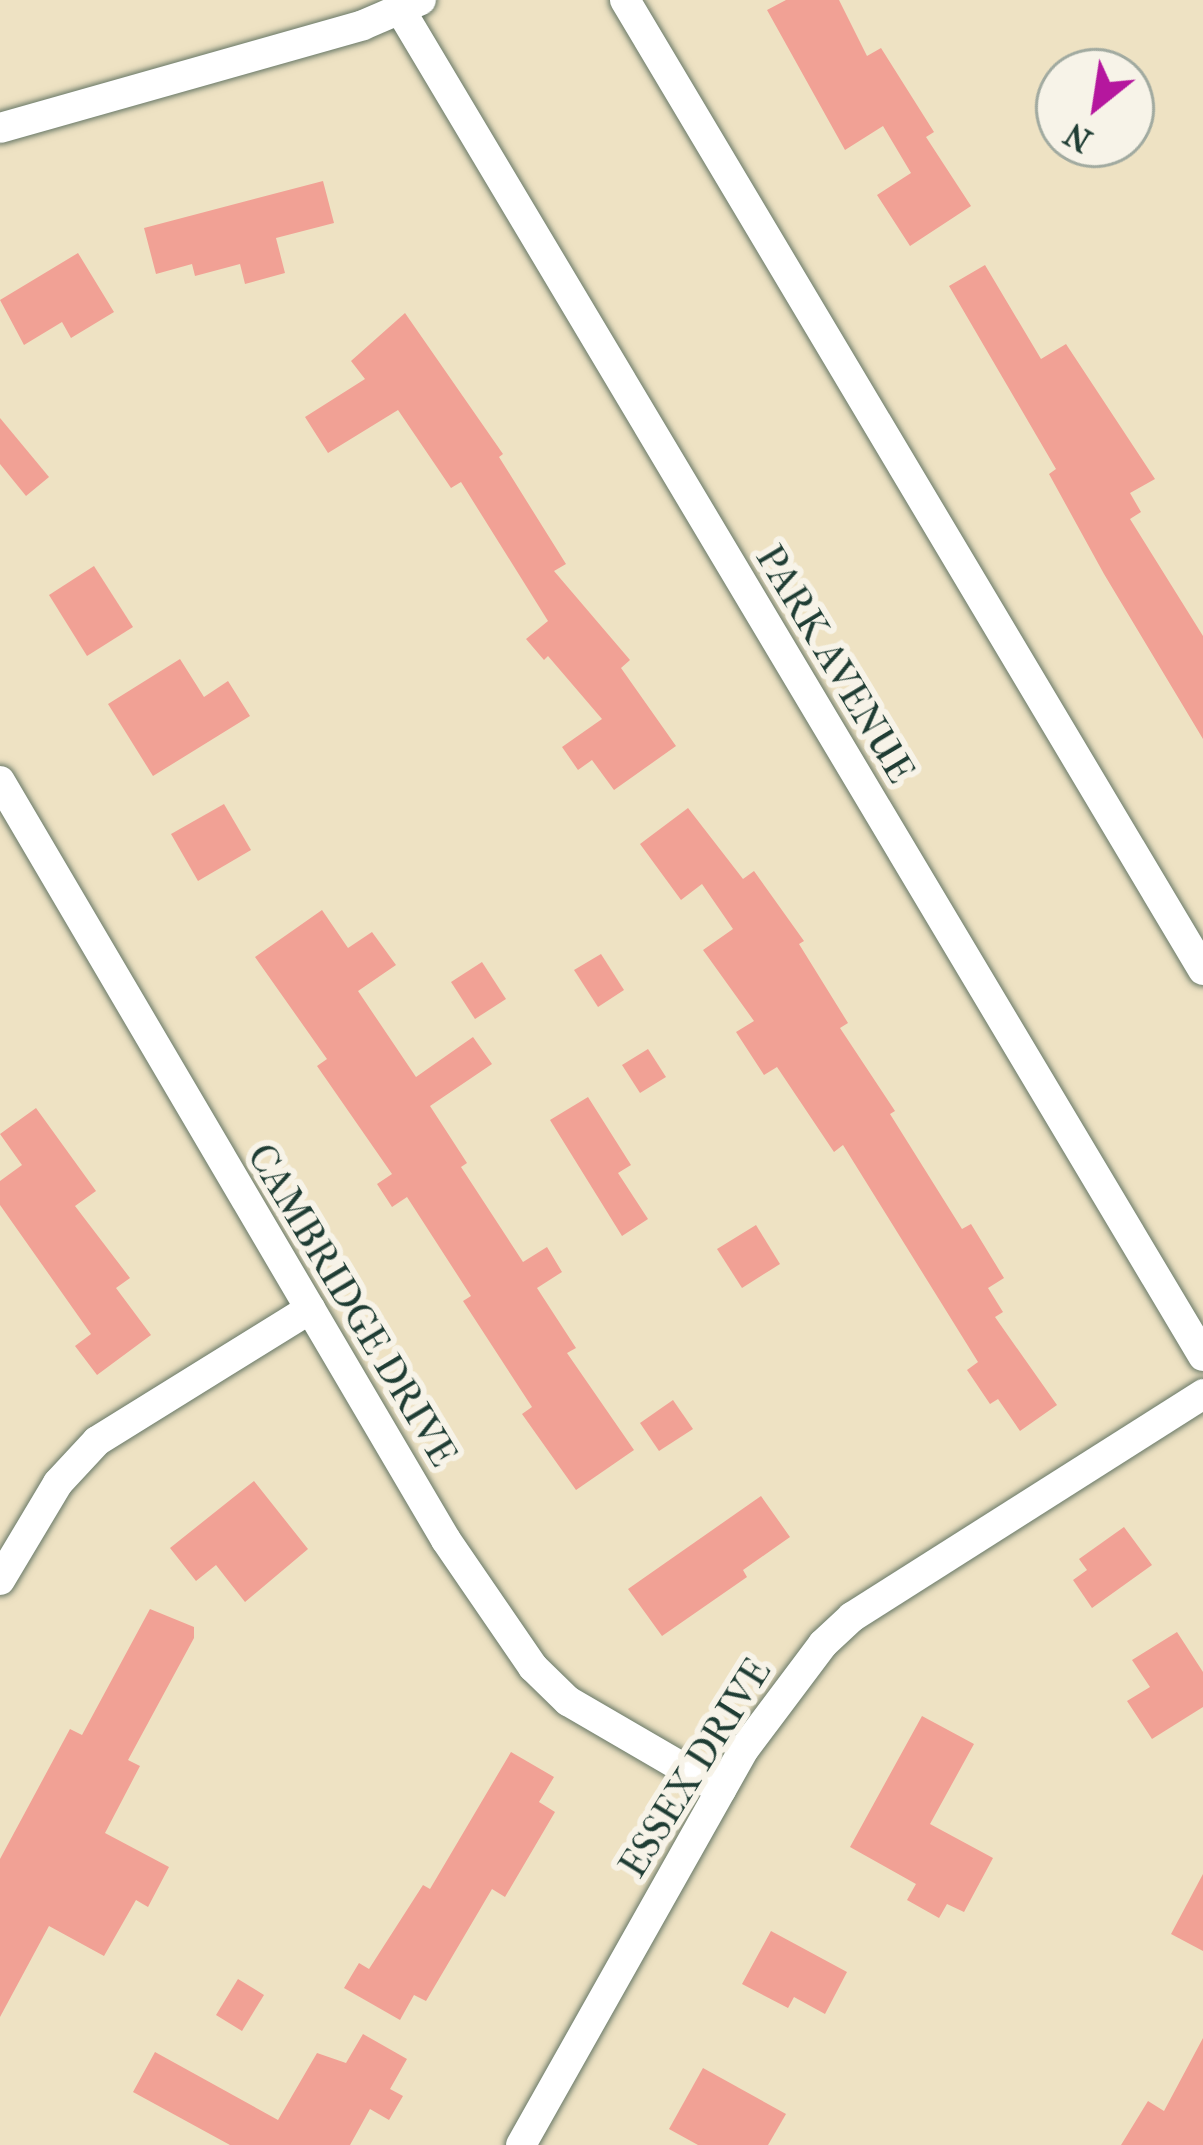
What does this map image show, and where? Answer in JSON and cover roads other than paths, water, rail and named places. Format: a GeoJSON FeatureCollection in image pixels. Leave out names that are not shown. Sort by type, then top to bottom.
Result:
{"type":"FeatureCollection","features":[{"type":"Feature","properties":{"kind":"street"},"geometry":{"type":"LineString","coordinates":[[625,0],[1203,970]]}},
{"type":"Feature","properties":{"kind":"street"},"geometry":{"type":"LineString","coordinates":[[0,128],[411,6]]}},
{"type":"Feature","properties":{"kind":"street","name":"PARK AVENUE"},"geometry":{"type":"LineString","coordinates":[[411,6],[1203,1356]]}},
{"type":"Feature","properties":{"kind":"street","name":"CAMBRIDGE DRIVE"},"geometry":{"type":"LineString","coordinates":[[0,782],[446,1540],[533,1667],[568,1701],[722,1790]]}},
{"type":"Feature","properties":{"kind":"street"},"geometry":{"type":"LineString","coordinates":[[0,1580],[58,1483],[97,1441],[310,1309]]}},
{"type":"Feature","properties":{"kind":"street","name":"ESSEX DRIVE"},"geometry":{"type":"LineString","coordinates":[[521,2145],[722,1790],[792,1681],[852,1617],[1203,1394]]}}]}
